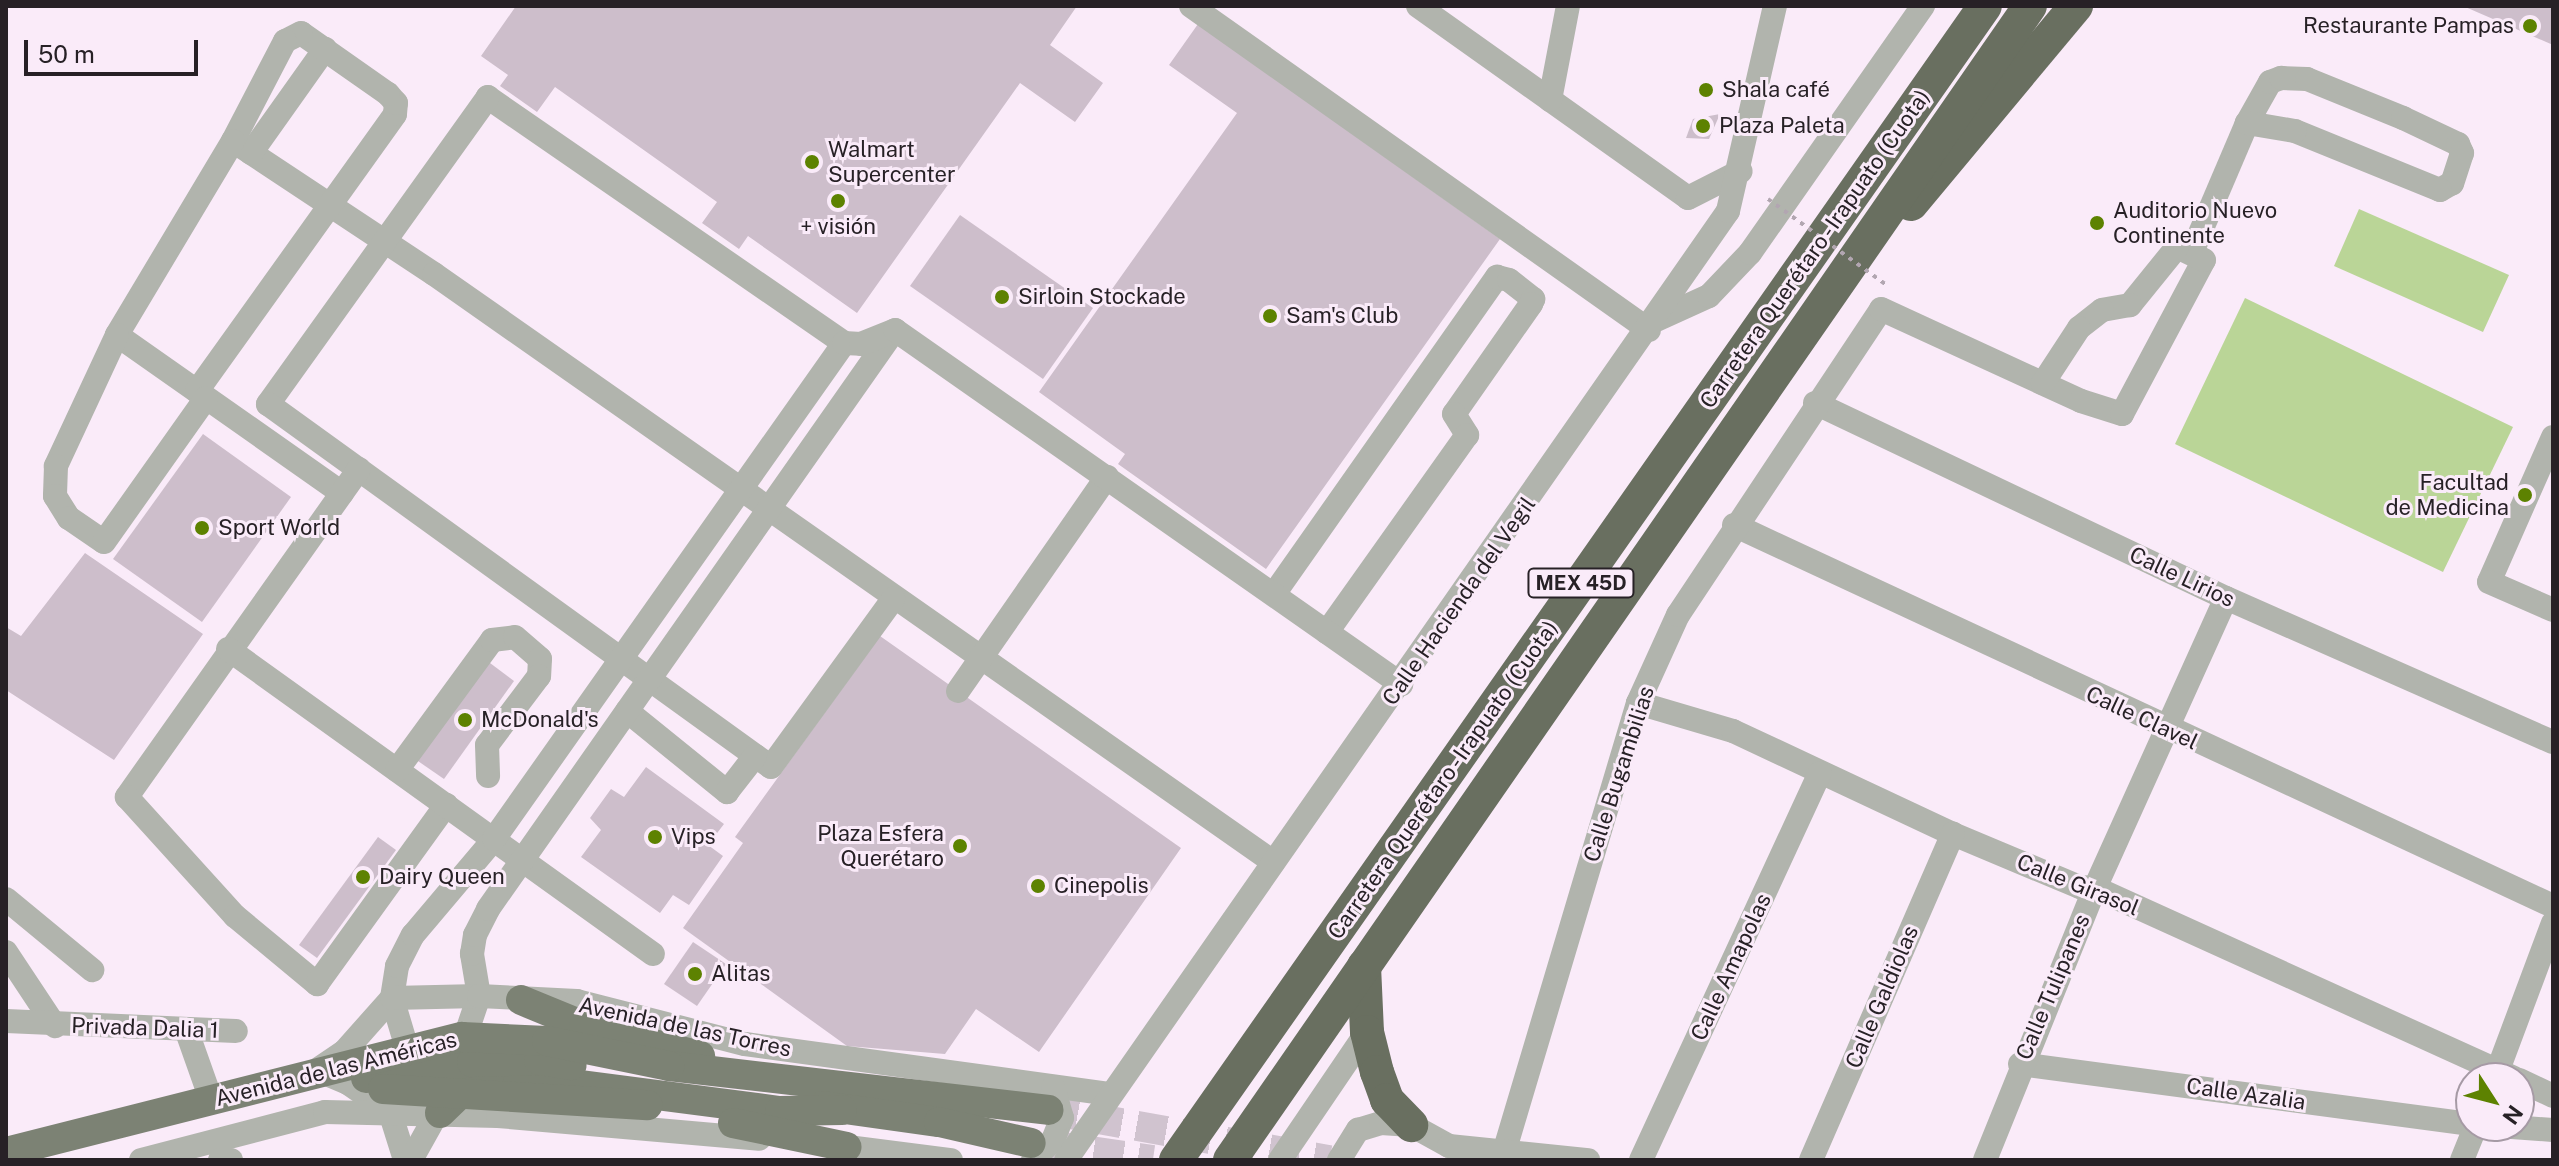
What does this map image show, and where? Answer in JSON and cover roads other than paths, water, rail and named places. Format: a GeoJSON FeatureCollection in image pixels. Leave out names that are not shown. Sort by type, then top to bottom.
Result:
{"type":"FeatureCollection","features":[{"type":"Feature","properties":{"kind":"highway","name":"Carretera Querétaro - Irapuato (Cuota)"},"geometry":{"type":"LineString","coordinates":[[1176,1160],[1985,6]]}},
{"type":"Feature","properties":{"kind":"highway","name":"Carretera Querétaro - Irapuato (Cuota)"},"geometry":{"type":"LineString","coordinates":[[1230,1160],[2030,6]]}},
{"type":"Feature","properties":{"kind":"highway"},"geometry":{"type":"LineString","coordinates":[[1829,292],[1950,163],[2076,6]]}},
{"type":"Feature","properties":{"kind":"highway"},"geometry":{"type":"LineString","coordinates":[[1364,966],[1367,1032],[1387,1100],[1411,1125]]}},
{"type":"Feature","properties":{"kind":"main road"},"geometry":{"type":"LineString","coordinates":[[521,1000],[584,1026],[795,1081]]}},
{"type":"Feature","properties":{"kind":"main road","name":"Avenida de las Américas"},"geometry":{"type":"LineString","coordinates":[[6,1152],[462,1037],[547,1041],[668,1073]]}},
{"type":"Feature","properties":{"kind":"main road","name":"Avenida de las Américas"},"geometry":{"type":"LineString","coordinates":[[30,1160],[313,1078],[509,1060],[668,1073]]}},
{"type":"Feature","properties":{"kind":"main road"},"geometry":{"type":"LineString","coordinates":[[668,1073],[842,1110],[939,1122],[1032,1151]]}},
{"type":"Feature","properties":{"kind":"main road","name":"Avenida de las Torres"},"geometry":{"type":"LineString","coordinates":[[668,1073],[1050,1099]]}},
{"type":"Feature","properties":{"kind":"main road"},"geometry":{"type":"LineString","coordinates":[[440,1113],[469,1085],[518,1077],[780,1111],[842,1110]]}},
{"type":"Feature","properties":{"kind":"main road"},"geometry":{"type":"LineString","coordinates":[[313,1078],[648,1105],[847,1147]]}},
{"type":"Feature","properties":{"kind":"street"},"geometry":{"type":"LineString","coordinates":[[1191,6],[1652,325],[1709,296],[1750,253],[1923,6]]}},
{"type":"Feature","properties":{"kind":"street"},"geometry":{"type":"LineString","coordinates":[[1418,6],[1688,198],[1741,171]]}},
{"type":"Feature","properties":{"kind":"street"},"geometry":{"type":"LineString","coordinates":[[1550,100],[1568,6]]}},
{"type":"Feature","properties":{"kind":"street","name":"Calle Hacienda del Vegil"},"geometry":{"type":"LineString","coordinates":[[1066,1160],[1652,325],[1728,211],[1741,171],[1775,6]]}},
{"type":"Feature","properties":{"kind":"street"},"geometry":{"type":"LineString","coordinates":[[242,147],[285,41],[301,33],[325,49],[396,103],[395,114],[104,542],[69,518],[55,496],[56,466],[117,335],[242,147],[325,49]]}},
{"type":"Feature","properties":{"kind":"street"},"geometry":{"type":"LineString","coordinates":[[2192,252],[2247,123],[2270,82],[2307,79],[2458,144],[2462,153],[2452,183],[2440,190],[2295,131],[2247,123]]}},
{"type":"Feature","properties":{"kind":"street"},"geometry":{"type":"LineString","coordinates":[[852,344],[486,98],[269,399],[273,411],[651,676],[771,767],[784,754],[893,599]]}},
{"type":"Feature","properties":{"kind":"street"},"geometry":{"type":"LineString","coordinates":[[242,147],[1273,862]]}},
{"type":"Feature","properties":{"kind":"street"},"geometry":{"type":"LineString","coordinates":[[2177,247],[2192,252],[2205,265],[2122,414],[2043,383],[2079,328],[2102,310],[2130,305],[2177,247]]}},
{"type":"Feature","properties":{"kind":"street"},"geometry":{"type":"LineString","coordinates":[[1274,594],[1497,277],[1509,280],[1533,299],[1454,414],[1467,435],[1327,632]]}},
{"type":"Feature","properties":{"kind":"street","name":"Calle Bugambilias"},"geometry":{"type":"LineString","coordinates":[[1505,1149],[1638,703],[1678,615],[1734,525],[1881,309],[2043,383]]}},
{"type":"Feature","properties":{"kind":"street"},"geometry":{"type":"LineString","coordinates":[[440,1113],[415,1073],[392,998],[397,966],[413,935],[494,839],[739,491],[852,344],[895,330]]}},
{"type":"Feature","properties":{"kind":"street"},"geometry":{"type":"LineString","coordinates":[[895,330],[1401,684]]}},
{"type":"Feature","properties":{"kind":"street"},"geometry":{"type":"LineString","coordinates":[[408,1160],[440,1113],[479,996],[472,954],[475,935],[522,860],[895,330]]}},
{"type":"Feature","properties":{"kind":"street"},"geometry":{"type":"LineString","coordinates":[[117,335],[342,493]]}},
{"type":"Feature","properties":{"kind":"street","name":"Calle Lirios"},"geometry":{"type":"LineString","coordinates":[[1815,403],[2226,598],[2553,742]]}},
{"type":"Feature","properties":{"kind":"street"},"geometry":{"type":"LineString","coordinates":[[2553,437],[2489,582],[2553,610]]}},
{"type":"Feature","properties":{"kind":"street"},"geometry":{"type":"LineString","coordinates":[[359,469],[228,649],[127,797],[165,844],[278,956],[310,982],[322,980],[446,805]]}},
{"type":"Feature","properties":{"kind":"street"},"geometry":{"type":"LineString","coordinates":[[958,691],[1107,477]]}},
{"type":"Feature","properties":{"kind":"street","name":"Calle Clavel"},"geometry":{"type":"LineString","coordinates":[[1734,525],[2165,729],[2553,906]]}},
{"type":"Feature","properties":{"kind":"street","name":"Calle Tulipanes"},"geometry":{"type":"LineString","coordinates":[[1985,1160],[2020,1064],[2095,888],[2226,598]]}},
{"type":"Feature","properties":{"kind":"street"},"geometry":{"type":"LineString","coordinates":[[397,770],[492,640],[515,637],[540,659],[539,676],[487,745],[488,776]]}},
{"type":"Feature","properties":{"kind":"street"},"geometry":{"type":"LineString","coordinates":[[228,649],[653,954]]}},
{"type":"Feature","properties":{"kind":"street","name":"Calle Girasol"},"geometry":{"type":"LineString","coordinates":[[1638,703],[1733,731],[1953,834],[2080,887],[2095,888],[2473,1062]]}},
{"type":"Feature","properties":{"kind":"street"},"geometry":{"type":"LineString","coordinates":[[627,711],[727,792],[755,756]]}},
{"type":"Feature","properties":{"kind":"street","name":"Calle Amapolas"},"geometry":{"type":"LineString","coordinates":[[1641,1160],[1820,773]]}},
{"type":"Feature","properties":{"kind":"street","name":"Calle Galdiolas"},"geometry":{"type":"LineString","coordinates":[[1811,1160],[1953,834]]}},
{"type":"Feature","properties":{"kind":"street"},"geometry":{"type":"LineString","coordinates":[[6,899],[92,970]]}},
{"type":"Feature","properties":{"kind":"street"},"geometry":{"type":"LineString","coordinates":[[2511,1062],[2553,923]]}},
{"type":"Feature","properties":{"kind":"street","name":"Privada Dalia 1"},"geometry":{"type":"LineString","coordinates":[[6,952],[55,1026]]}},
{"type":"Feature","properties":{"kind":"street","name":"Avenida de las Torres"},"geometry":{"type":"LineString","coordinates":[[392,998],[479,996],[577,1001],[745,1044],[1050,1099],[1111,1094]]}},
{"type":"Feature","properties":{"kind":"street"},"geometry":{"type":"LineString","coordinates":[[313,1078],[344,1052],[392,998]]}},
{"type":"Feature","properties":{"kind":"street","name":"Privada Dalia 1"},"geometry":{"type":"LineString","coordinates":[[6,1021],[55,1026],[236,1031]]}},
{"type":"Feature","properties":{"kind":"street"},"geometry":{"type":"LineString","coordinates":[[186,1029],[209,1094]]}},
{"type":"Feature","properties":{"kind":"street"},"geometry":{"type":"LineString","coordinates":[[1280,1160],[1367,1032]]}},
{"type":"Feature","properties":{"kind":"street","name":"Calle Azalia"},"geometry":{"type":"LineString","coordinates":[[2020,1064],[2455,1123]]}},
{"type":"Feature","properties":{"kind":"street"},"geometry":{"type":"LineString","coordinates":[[6,1139],[209,1094],[313,1078],[348,1083],[390,1112],[408,1160]]}},
{"type":"Feature","properties":{"kind":"street"},"geometry":{"type":"LineString","coordinates":[[1032,1151],[1053,1140],[1062,1118],[1050,1099]]}},
{"type":"Feature","properties":{"kind":"street"},"geometry":{"type":"LineString","coordinates":[[141,1160],[225,1154],[325,1112],[390,1112],[440,1113],[847,1147],[951,1160]]}},
{"type":"Feature","properties":{"kind":"street"},"geometry":{"type":"LineString","coordinates":[[1339,1160],[1358,1130],[1381,1123],[1411,1125],[1441,1144],[1588,1160]]}},
{"type":"Feature","properties":{"kind":"tunnel"},"geometry":{"type":"LineString","coordinates":[[1048,1110],[1330,1160]]}},
{"type":"Feature","properties":{"kind":"tunnel"},"geometry":{"type":"LineString","coordinates":[[1049,1145],[1153,1160]]}},
{"type":"Feature","properties":{"kind":"place","name":"Restaurante Pampas"},"geometry":{"type":"Point","coordinates":[2530,26]}},
{"type":"Feature","properties":{"kind":"place","name":"Shala café"},"geometry":{"type":"Point","coordinates":[1706,90]}},
{"type":"Feature","properties":{"kind":"place","name":"Plaza Paleta"},"geometry":{"type":"Point","coordinates":[1703,126]}},
{"type":"Feature","properties":{"kind":"place","name":"Walmart Supercenter"},"geometry":{"type":"Point","coordinates":[812,162]}},
{"type":"Feature","properties":{"kind":"place","name":"+ visión"},"geometry":{"type":"Point","coordinates":[838,201]}},
{"type":"Feature","properties":{"kind":"place","name":"Auditorio Nuevo Continente"},"geometry":{"type":"Point","coordinates":[2097,223]}},
{"type":"Feature","properties":{"kind":"place","name":"Sirloin Stockade"},"geometry":{"type":"Point","coordinates":[1002,297]}},
{"type":"Feature","properties":{"kind":"place","name":"Sam's Club"},"geometry":{"type":"Point","coordinates":[1270,316]}},
{"type":"Feature","properties":{"kind":"place","name":"Facultad de Medicina"},"geometry":{"type":"Point","coordinates":[2525,495]}},
{"type":"Feature","properties":{"kind":"place","name":"Sport World"},"geometry":{"type":"Point","coordinates":[202,528]}},
{"type":"Feature","properties":{"kind":"place","name":"McDonald's"},"geometry":{"type":"Point","coordinates":[465,720]}},
{"type":"Feature","properties":{"kind":"place","name":"Vips"},"geometry":{"type":"Point","coordinates":[655,837]}},
{"type":"Feature","properties":{"kind":"place","name":"Plaza Esfera Querétaro"},"geometry":{"type":"Point","coordinates":[960,846]}},
{"type":"Feature","properties":{"kind":"place","name":"Dairy Queen"},"geometry":{"type":"Point","coordinates":[363,877]}},
{"type":"Feature","properties":{"kind":"place","name":"Cinepolis"},"geometry":{"type":"Point","coordinates":[1038,886]}},
{"type":"Feature","properties":{"kind":"place","name":"Alitas"},"geometry":{"type":"Point","coordinates":[695,974]}}]}
